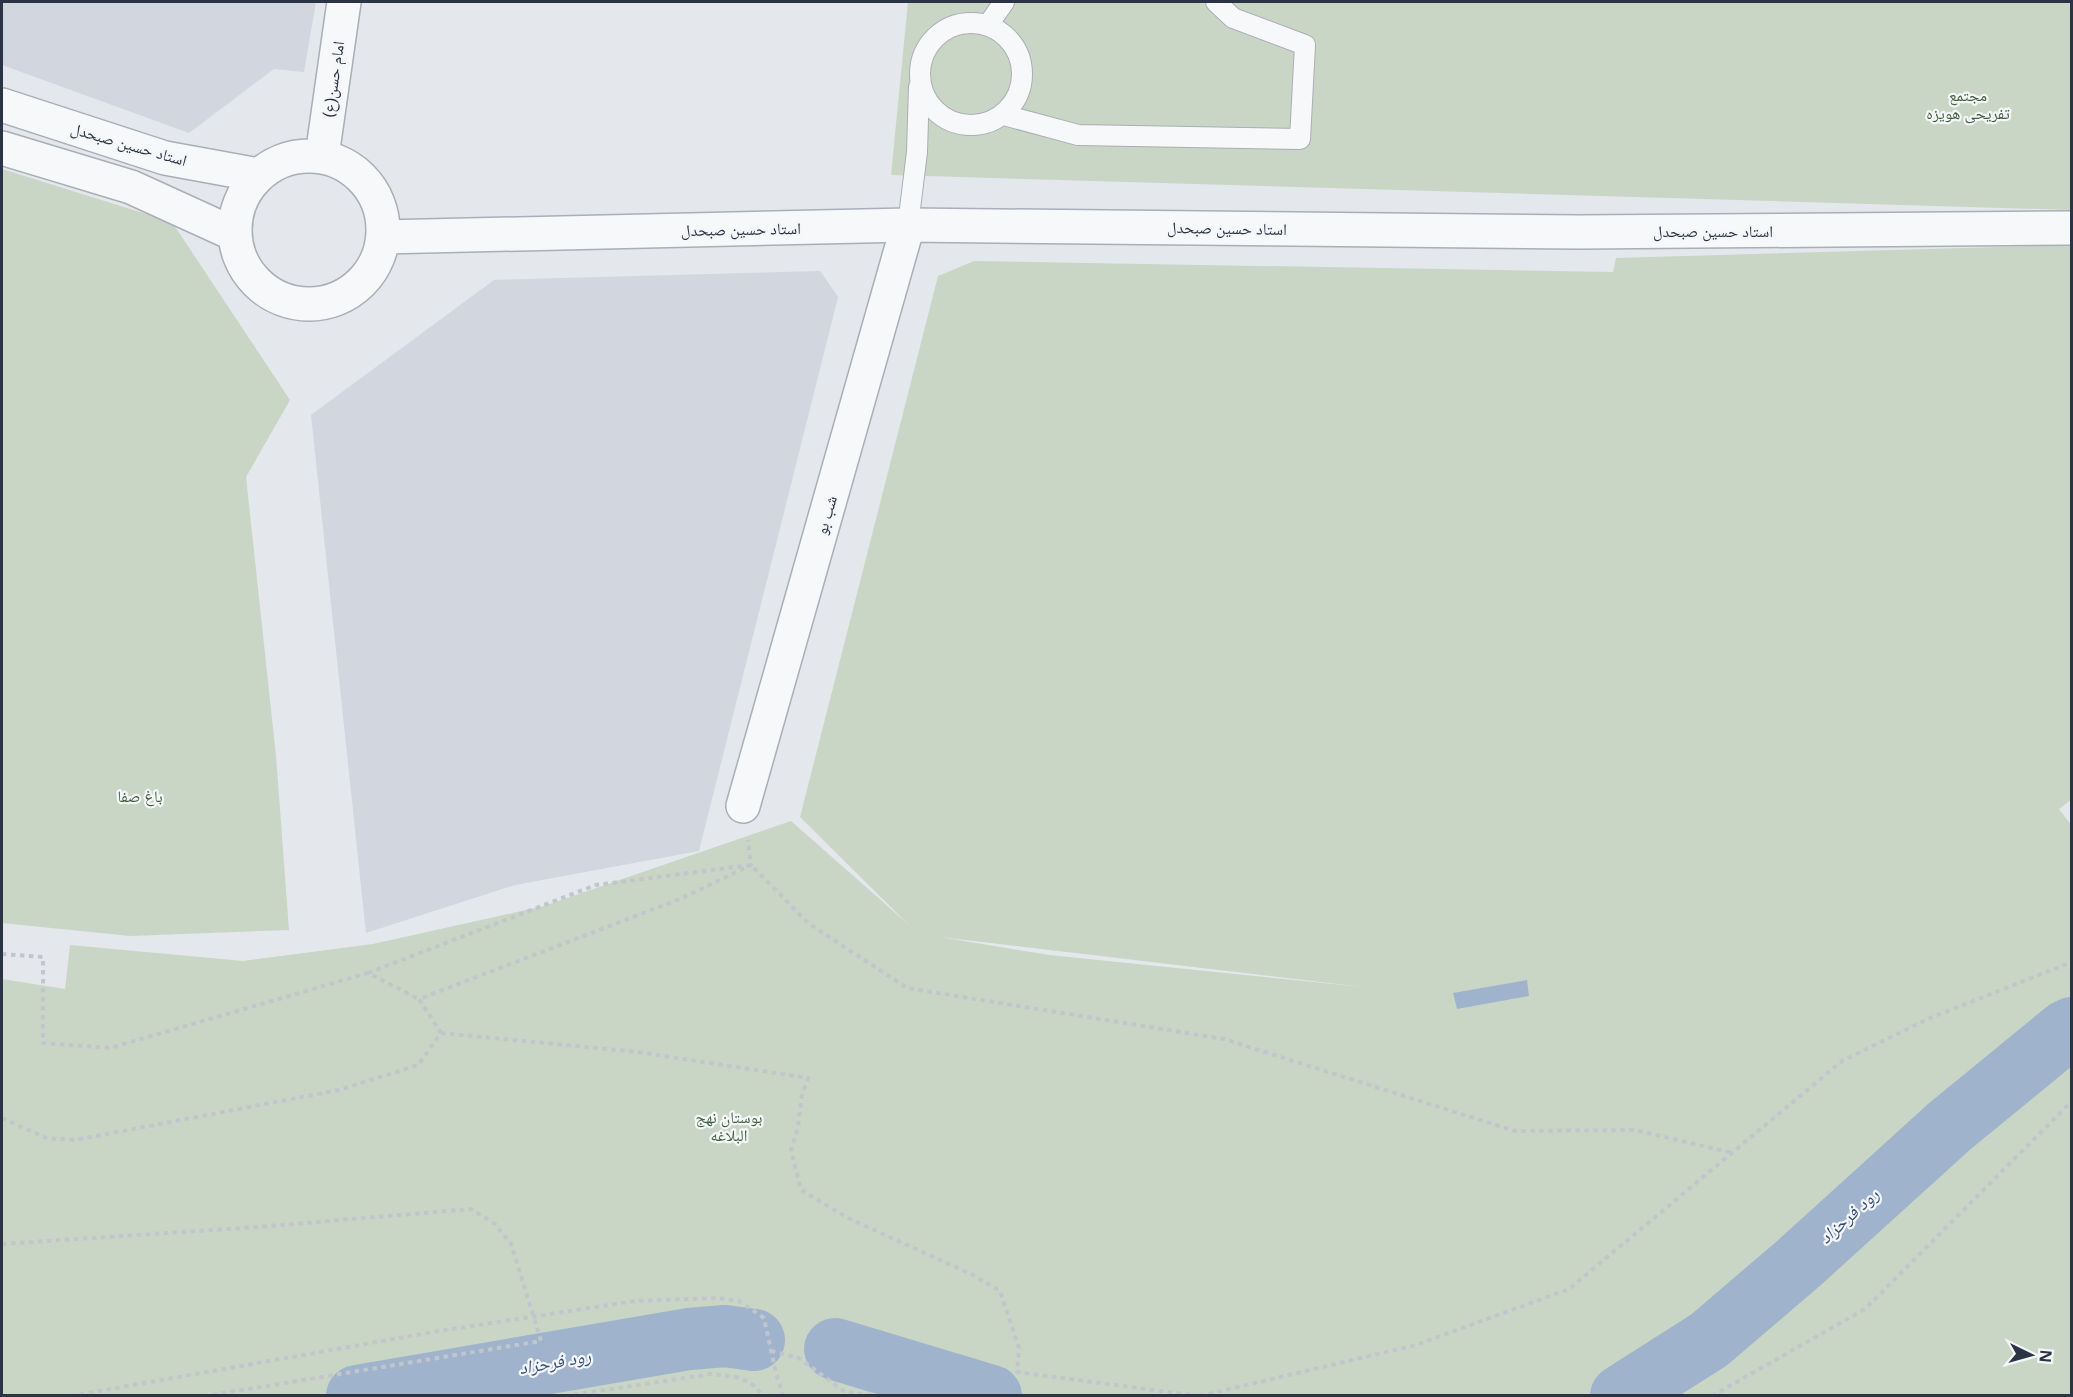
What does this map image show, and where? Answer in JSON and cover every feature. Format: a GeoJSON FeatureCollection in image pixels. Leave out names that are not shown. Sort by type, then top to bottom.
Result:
{"type":"FeatureCollection","features":[{"type":"Feature","properties":{"kind":"street","name":"امام حسن(ع)"},"geometry":{"type":"LineString","coordinates":[[322,156],[344,2]]}},
{"type":"Feature","properties":{"kind":"street","name":"استاد حسین صبحدل"},"geometry":{"type":"LineString","coordinates":[[2,105],[165,158],[258,175]]}},
{"type":"Feature","properties":{"kind":"street"},"geometry":{"type":"LineString","coordinates":[[2,148],[131,187],[234,234]]}},
{"type":"Feature","properties":{"kind":"street"},"geometry":{"type":"LineString","coordinates":[[299,155],[322,156],[342,163],[361,176],[368,185],[382,214],[383,237],[379,256],[369,274],[355,289],[338,300],[318,304],[298,304],[278,298],[261,288],[248,273],[238,255],[234,234],[236,214],[244,193],[258,175],[277,162],[299,155]]}},
{"type":"Feature","properties":{"kind":"street","name":"استاد حسین صبحدل"},"geometry":{"type":"LineString","coordinates":[[383,237],[908,225],[1601,232],[2072,228]]}},
{"type":"Feature","properties":{"kind":"street","name":"شب بو"},"geometry":{"type":"LineString","coordinates":[[743,806],[908,225]]}},
{"type":"Feature","properties":{"kind":"lane"},"geometry":{"type":"LineString","coordinates":[[988,25],[1004,2]]}},
{"type":"Feature","properties":{"kind":"lane"},"geometry":{"type":"LineString","coordinates":[[1004,115],[1078,135],[1300,140],[1305,45],[1233,18],[1216,2]]}},
{"type":"Feature","properties":{"kind":"lane"},"geometry":{"type":"LineString","coordinates":[[908,225],[917,152],[920,78],[921,61],[928,45],[940,33],[955,25],[971,22],[988,25],[1002,33],[1013,44],[1020,58],[1023,73],[1014,103],[1004,115],[990,123],[974,126],[958,125],[943,118],[923,94],[920,78]]}},
{"type":"Feature","properties":{"kind":"path"},"geometry":{"type":"LineString","coordinates":[[743,806],[751,865],[808,923],[907,988],[1224,1039],[1515,1131],[1635,1130],[1733,1153]]}},
{"type":"Feature","properties":{"kind":"path"},"geometry":{"type":"LineString","coordinates":[[2,954],[43,957],[43,1043],[110,1048],[368,973],[596,885],[751,865]]}},
{"type":"Feature","properties":{"kind":"path"},"geometry":{"type":"LineString","coordinates":[[419,999],[680,899],[751,865]]}},
{"type":"Feature","properties":{"kind":"path"},"geometry":{"type":"LineString","coordinates":[[441,1033],[638,1052],[808,1078],[802,1095],[798,1126],[791,1150],[801,1190],[848,1218],[971,1274],[1000,1291],[1019,1348],[1017,1372],[1200,1395],[1416,1345],[1569,1289],[1842,1061],[1930,1018],[2072,962]]}},
{"type":"Feature","properties":{"kind":"path"},"geometry":{"type":"LineString","coordinates":[[368,973],[419,999],[441,1033]]}},
{"type":"Feature","properties":{"kind":"path"},"geometry":{"type":"LineString","coordinates":[[2,1118],[46,1138],[75,1140],[339,1090],[418,1065],[441,1033]]}},
{"type":"Feature","properties":{"kind":"path"},"geometry":{"type":"LineString","coordinates":[[1712,1395],[1864,1309],[2072,1101]]}},
{"type":"Feature","properties":{"kind":"path"},"geometry":{"type":"LineString","coordinates":[[2,1244],[257,1227],[471,1209],[495,1224],[511,1244],[541,1341],[206,1395]]}},
{"type":"Feature","properties":{"kind":"path"},"geometry":{"type":"LineString","coordinates":[[71,1395],[635,1301],[717,1298],[740,1301],[765,1318],[783,1395]]}},
{"type":"Feature","properties":{"kind":"path"},"geometry":{"type":"LineString","coordinates":[[771,1351],[799,1358],[845,1392],[877,1395]]}},
{"type":"Feature","properties":{"kind":"path"},"geometry":{"type":"LineString","coordinates":[[565,1395],[711,1374],[732,1376],[755,1384],[762,1395]]}},
{"type":"Feature","properties":{"kind":"shaded area"},"geometry":{"type":"Polygon","coordinates":[[[2,2],[316,2],[304,72],[274,69],[189,133],[2,65],[2,2]]]}},
{"type":"Feature","properties":{"kind":"shaded area"},"geometry":{"type":"Polygon","coordinates":[[[820,271],[838,297],[699,851],[515,885],[366,933],[311,415],[494,280],[820,271]]]}},
{"type":"Feature","properties":{"kind":"green space","name":"مجتمع تفریحی هویزه"},"geometry":{"type":"Polygon","coordinates":[[[908,2],[2071,2],[2071,210],[891,175],[908,2]]]}},
{"type":"Feature","properties":{"kind":"green space","name":"باغ صفا"},"geometry":{"type":"Polygon","coordinates":[[[2,169],[172,222],[290,400],[246,477],[276,756],[289,930],[130,936],[2,923],[2,169]]]}},
{"type":"Feature","properties":{"kind":"green space","name":"بوستان نهج البلاغه"},"geometry":{"type":"Polygon","coordinates":[[[2071,245],[2072,799],[2059,809],[2072,826],[2071,1395],[2,1395],[2,979],[65,989],[70,945],[243,961],[373,944],[544,906],[791,821],[908,924],[800,817],[938,276],[974,261],[1613,272],[1616,258],[2071,245]],[[940,937],[1049,955],[1365,987],[940,937]]]}},
{"type":"Feature","properties":{"kind":"water"},"geometry":{"type":"Polygon","coordinates":[[[1527,980],[1529,996],[1457,1009],[1453,993],[1527,980]]]}},
{"type":"Feature","properties":{"kind":"waterway","name":"رود فرحزاد"},"geometry":{"type":"LineString","coordinates":[[1621,1396],[1709,1340],[1799,1263],[1950,1126],[2072,1028]]}},
{"type":"Feature","properties":{"kind":"waterway","name":"رود فرحزاد"},"geometry":{"type":"LineString","coordinates":[[357,1396],[689,1339],[725,1336],[754,1340]]}},
{"type":"Feature","properties":{"kind":"waterway","name":"رود فرحزاد"},"geometry":{"type":"LineString","coordinates":[[835,1349],[991,1396]]}}]}
